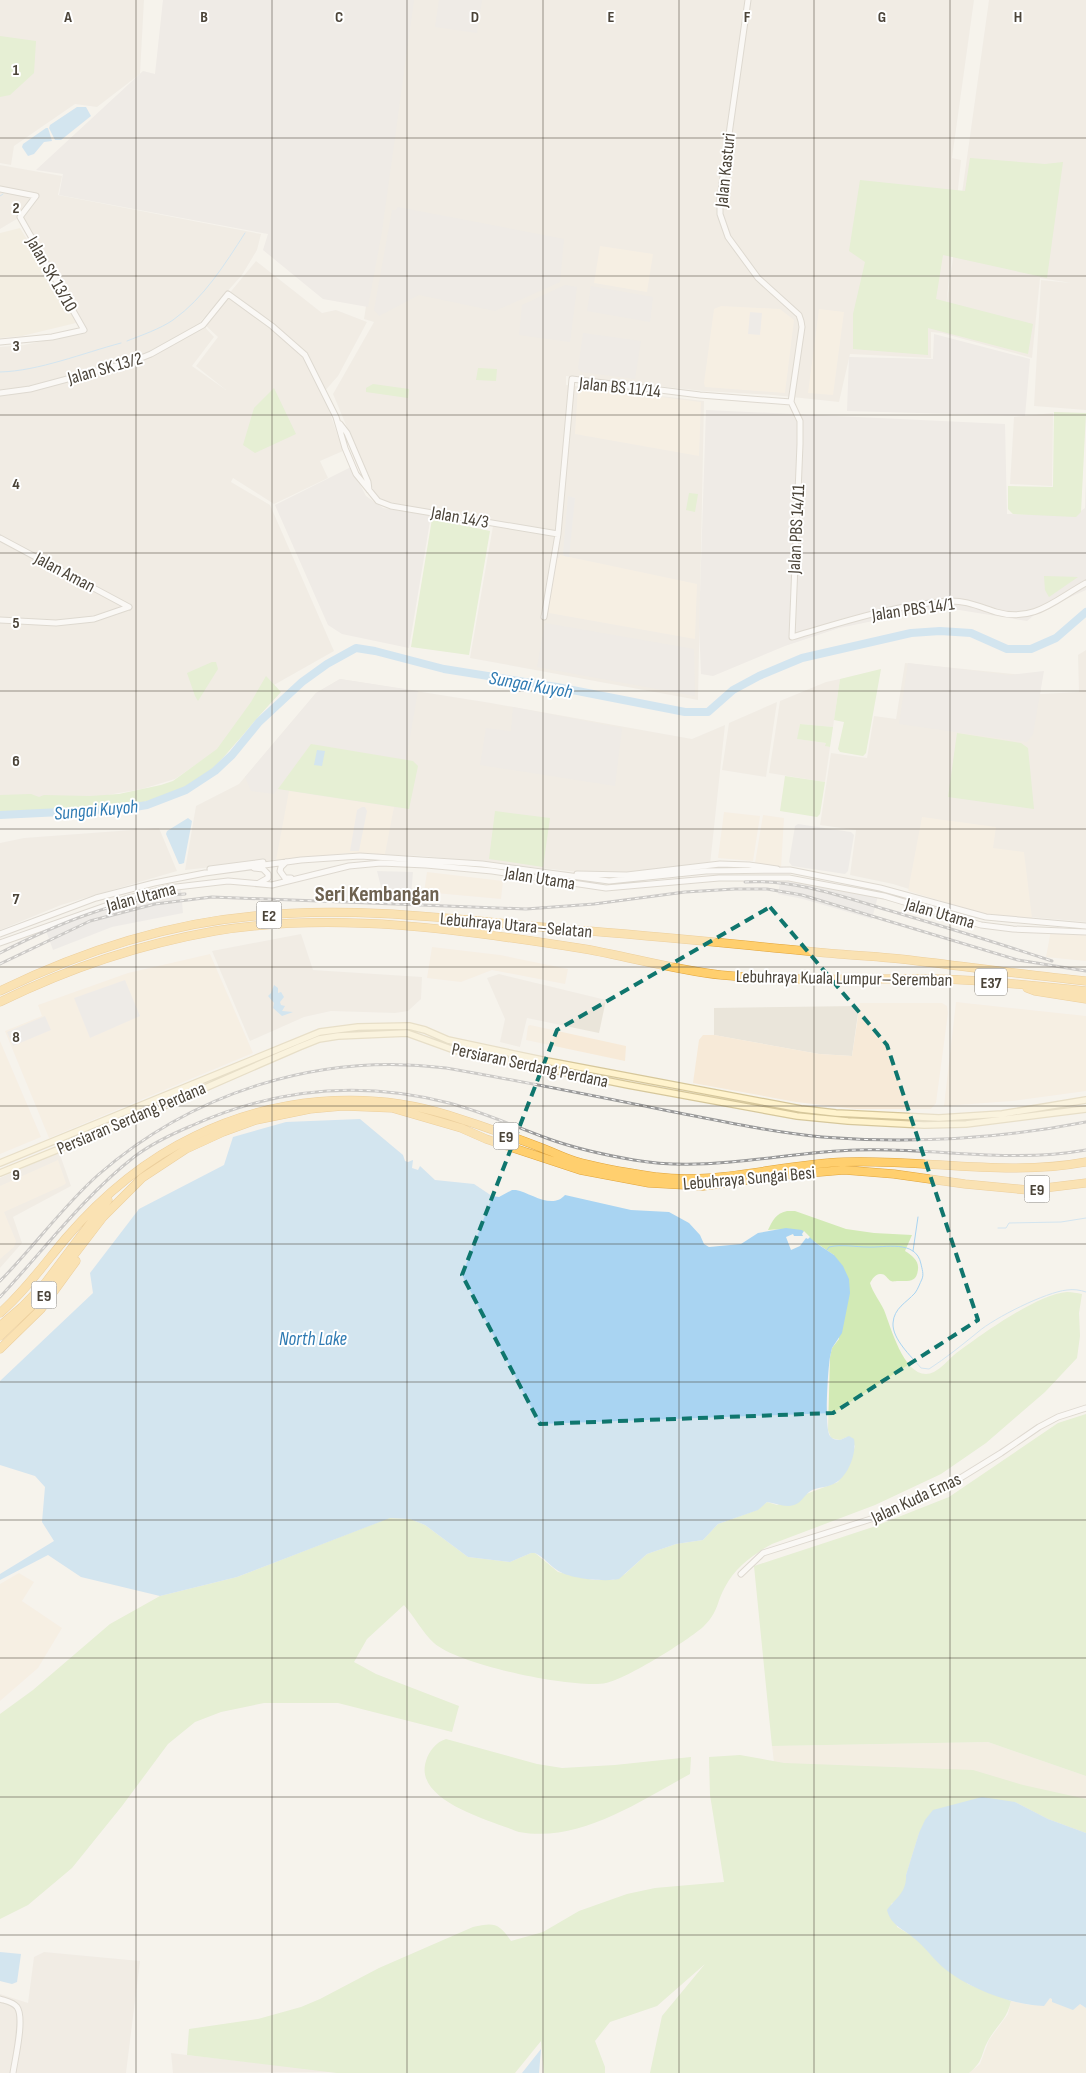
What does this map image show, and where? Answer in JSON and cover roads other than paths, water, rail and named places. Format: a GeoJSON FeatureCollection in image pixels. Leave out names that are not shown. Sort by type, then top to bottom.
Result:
{"type":"FeatureCollection","features":[{"type":"Feature","properties":{"kind":"highway","name":"Lebuhraya Utara–Selatan"},"geometry":{"type":"LineString","coordinates":[[0,991],[80,957],[141,937],[176,928],[253,916],[307,913],[382,914],[664,936],[745,945]]}},
{"type":"Feature","properties":{"kind":"highway","name":"Lebuhraya Utara–Selatan"},"geometry":{"type":"LineString","coordinates":[[0,1002],[91,964],[151,946],[229,929],[309,923],[405,926],[523,940],[721,975]]}},
{"type":"Feature","properties":{"kind":"highway","name":"Lebuhraya Kuala Lumpur–Seremban"},"geometry":{"type":"LineString","coordinates":[[745,945],[911,960],[1004,973],[1086,981]]}},
{"type":"Feature","properties":{"kind":"highway","name":"Lebuhraya Kuala Lumpur–Seremban"},"geometry":{"type":"LineString","coordinates":[[721,975],[793,979],[940,979],[1020,984],[1086,991]]}},
{"type":"Feature","properties":{"kind":"highway"},"geometry":{"type":"LineString","coordinates":[[1020,984],[1035,992],[1086,1000]]}},
{"type":"Feature","properties":{"kind":"highway","name":"Lebuhraya Sungai Besi"},"geometry":{"type":"LineString","coordinates":[[0,1313],[28,1284],[74,1230],[112,1191],[143,1167],[172,1148],[220,1124],[259,1112],[296,1104],[328,1100],[361,1100],[414,1106],[450,1116],[576,1161],[626,1172],[672,1179],[713,1177],[847,1162],[1008,1168],[1044,1167],[1086,1162]]}},
{"type":"Feature","properties":{"kind":"highway","name":"Lebuhraya Sungai Besi"},"geometry":{"type":"LineString","coordinates":[[0,1336],[44,1294],[103,1217],[142,1178],[186,1150],[222,1132],[256,1120],[292,1112],[343,1106],[392,1108],[461,1128],[486,1139],[580,1170],[649,1183],[703,1186],[785,1175],[844,1170],[1028,1190],[1086,1183]]}},
{"type":"Feature","properties":{"kind":"highway"},"geometry":{"type":"LineString","coordinates":[[0,1326],[46,1282],[108,1201],[112,1191]]}},
{"type":"Feature","properties":{"kind":"highway"},"geometry":{"type":"LineString","coordinates":[[0,1349],[30,1321],[53,1295],[79,1256],[80,1247]]}},
{"type":"Feature","properties":{"kind":"main road","name":"Persiaran Serdang Perdana"},"geometry":{"type":"LineString","coordinates":[[0,1164],[297,1041],[334,1028],[409,1026],[420,1028],[458,1042],[811,1110],[933,1118],[1002,1114],[1086,1100]]}},
{"type":"Feature","properties":{"kind":"main road","name":"Persiaran Serdang Perdana"},"geometry":{"type":"LineString","coordinates":[[0,1173],[299,1047],[338,1036],[407,1033],[454,1050],[811,1118],[904,1124],[979,1124],[1086,1109]]}},
{"type":"Feature","properties":{"kind":"main road"},"geometry":{"type":"LineString","coordinates":[[657,1090],[659,1082]]}},
{"type":"Feature","properties":{"kind":"main road"},"geometry":{"type":"LineString","coordinates":[[47,1144],[51,1149],[57,1150]]}},
{"type":"Feature","properties":{"kind":"main road"},"geometry":{"type":"LineString","coordinates":[[0,1164],[6,1168],[12,1168]]}},
{"type":"Feature","properties":{"kind":"street","name":"Jalan Kasturi"},"geometry":{"type":"LineString","coordinates":[[748,0],[720,198],[720,214],[728,237],[758,278],[799,315],[802,327],[791,402]]}},
{"type":"Feature","properties":{"kind":"street","name":"Jalan SK 13/10"},"geometry":{"type":"LineString","coordinates":[[0,189],[36,196],[20,217],[84,330],[52,337],[0,342]]}},
{"type":"Feature","properties":{"kind":"street","name":"Jalan SK 13/2"},"geometry":{"type":"LineString","coordinates":[[0,394],[131,362],[169,346],[203,325],[228,294]]}},
{"type":"Feature","properties":{"kind":"street","name":"Jalan 14/3"},"geometry":{"type":"LineString","coordinates":[[228,294],[272,326],[305,355],[323,388],[338,422],[356,474],[374,498],[382,504],[558,534]]}},
{"type":"Feature","properties":{"kind":"street","name":"Jalan BS 11/14"},"geometry":{"type":"LineString","coordinates":[[558,534],[572,380],[700,395],[791,402]]}},
{"type":"Feature","properties":{"kind":"street","name":"Jalan PBS 14/11"},"geometry":{"type":"LineString","coordinates":[[791,402],[800,421],[792,636]]}},
{"type":"Feature","properties":{"kind":"street","name":"Jalan 14/3"},"geometry":{"type":"LineString","coordinates":[[338,422],[347,433],[368,482],[369,490]]}},
{"type":"Feature","properties":{"kind":"street"},"geometry":{"type":"LineString","coordinates":[[341,435],[358,458]]}},
{"type":"Feature","properties":{"kind":"street"},"geometry":{"type":"LineString","coordinates":[[544,617],[558,534]]}},
{"type":"Feature","properties":{"kind":"street","name":"Jalan Aman"},"geometry":{"type":"LineString","coordinates":[[0,538],[129,608],[94,619],[56,623],[0,620]]}},
{"type":"Feature","properties":{"kind":"street","name":"Jalan PBS 14/1"},"geometry":{"type":"LineString","coordinates":[[792,636],[874,613],[950,601],[979,605],[1010,615],[1038,612],[1086,583]]}},
{"type":"Feature","properties":{"kind":"street","name":"Jalan Utama"},"geometry":{"type":"LineString","coordinates":[[0,934],[96,898],[195,875],[322,857],[383,856],[482,864],[609,881],[706,871],[780,870],[814,874],[880,888],[986,917],[1086,926]]}},
{"type":"Feature","properties":{"kind":"street"},"geometry":{"type":"LineString","coordinates":[[195,875],[204,870],[225,866],[257,862],[286,862]]}},
{"type":"Feature","properties":{"kind":"street"},"geometry":{"type":"LineString","coordinates":[[286,862],[281,867],[282,875],[289,878],[302,877]]}},
{"type":"Feature","properties":{"kind":"street","name":"Jalan Utama"},"geometry":{"type":"LineString","coordinates":[[0,943],[125,899],[168,888],[228,881],[272,885],[349,866],[380,864],[426,865],[492,871],[606,888],[719,878],[779,877],[884,896],[981,925],[1013,929],[1086,932]]}},
{"type":"Feature","properties":{"kind":"street"},"geometry":{"type":"LineString","coordinates":[[248,867],[263,870],[268,874],[268,878],[265,881],[257,883]]}},
{"type":"Feature","properties":{"kind":"street","name":"Jalan Kuda Emas"},"geometry":{"type":"LineString","coordinates":[[741,1574],[763,1553],[871,1519],[941,1490],[1039,1427],[1058,1417],[1086,1408]]}},
{"type":"Feature","properties":{"kind":"street"},"geometry":{"type":"LineString","coordinates":[[0,1999],[16,2006],[20,2016],[13,2073]]}},
{"type":"Feature","properties":{"kind":"water"},"geometry":{"type":"Polygon","coordinates":[[[77,107],[86,107],[91,116],[61,140],[55,140],[49,128],[50,125],[77,107]]]}},
{"type":"Feature","properties":{"kind":"water"},"geometry":{"type":"Polygon","coordinates":[[[48,128],[52,141],[44,142],[34,154],[28,156],[22,147],[23,144],[48,128]]]}},
{"type":"Feature","properties":{"kind":"water"},"geometry":{"type":"Polygon","coordinates":[[[317,750],[325,751],[322,766],[314,765],[317,750]]]}},
{"type":"Feature","properties":{"kind":"water"},"geometry":{"type":"Polygon","coordinates":[[[188,818],[192,821],[184,863],[179,864],[166,834],[167,831],[188,818]]]}},
{"type":"Feature","properties":{"kind":"water"},"geometry":{"type":"Polygon","coordinates":[[[274,985],[278,988],[278,993],[281,992],[284,997],[280,1002],[281,1005],[285,1006],[282,1011],[293,1012],[282,1016],[273,1008],[274,1003],[268,996],[274,985]]]}},
{"type":"Feature","properties":{"kind":"water","name":"North Lake"},"geometry":{"type":"Polygon","coordinates":[[[360,1119],[403,1155],[405,1161],[413,1160],[412,1168],[418,1170],[420,1166],[435,1180],[474,1184],[492,1196],[499,1197],[512,1190],[516,1190],[548,1201],[560,1199],[565,1195],[631,1210],[669,1212],[689,1223],[700,1235],[704,1244],[709,1247],[741,1244],[758,1233],[786,1228],[802,1230],[816,1243],[834,1255],[843,1266],[849,1279],[850,1293],[842,1333],[832,1348],[830,1357],[827,1398],[827,1422],[830,1436],[837,1440],[849,1436],[854,1439],[854,1452],[850,1466],[842,1478],[828,1486],[811,1490],[801,1501],[791,1506],[767,1502],[758,1510],[718,1524],[703,1540],[676,1544],[647,1554],[619,1579],[613,1580],[596,1580],[570,1576],[557,1570],[535,1553],[510,1562],[468,1557],[425,1525],[410,1519],[390,1518],[237,1577],[160,1596],[81,1577],[48,1555],[0,1580],[0,1574],[54,1541],[42,1522],[45,1487],[35,1476],[0,1465],[0,1381],[93,1293],[90,1273],[139,1209],[224,1165],[233,1137],[286,1122],[360,1119]]]}},
{"type":"Feature","properties":{"kind":"water"},"geometry":{"type":"Polygon","coordinates":[[[982,1797],[1015,1802],[1048,1819],[1086,1833],[1086,2008],[1080,2004],[1073,2010],[1052,2002],[1050,1998],[1044,2006],[1019,2003],[979,1989],[945,1969],[919,1943],[895,1924],[889,1915],[887,1910],[905,1886],[906,1875],[925,1820],[933,1810],[982,1797]]]}},
{"type":"Feature","properties":{"kind":"water"},"geometry":{"type":"Polygon","coordinates":[[[0,1952],[21,1954],[17,1982],[12,1984],[0,1981],[0,1952]]]}},
{"type":"Feature","properties":{"kind":"water"},"geometry":{"type":"Polygon","coordinates":[[[541,2049],[539,2073],[522,2073],[541,2049]]]}},
{"type":"Feature","properties":{"kind":"waterway"},"geometry":{"type":"LineString","coordinates":[[127,341],[151,332],[173,320],[195,301],[230,257],[245,233]]}},
{"type":"Feature","properties":{"kind":"waterway"},"geometry":{"type":"LineString","coordinates":[[0,372],[45,365],[121,343]]}},
{"type":"Feature","properties":{"kind":"waterway","name":"Sungai Kuyoh"},"geometry":{"type":"LineString","coordinates":[[0,815],[123,809],[147,805],[186,790],[215,771],[232,755],[259,722],[302,682],[327,664],[356,648],[444,669],[557,687],[685,712],[708,712],[733,690],[759,676],[802,658],[911,633],[940,631],[971,633],[1007,649],[1031,649],[1056,638],[1086,612]]}},
{"type":"Feature","properties":{"kind":"waterway"},"geometry":{"type":"LineString","coordinates":[[913,1251],[918,1217]]}},
{"type":"Feature","properties":{"kind":"waterway"},"geometry":{"type":"LineString","coordinates":[[998,1228],[1006,1228],[1009,1223],[1061,1222],[1086,1218]]}},
{"type":"Feature","properties":{"kind":"waterway"},"geometry":{"type":"LineString","coordinates":[[827,1250],[829,1247],[839,1246],[899,1246],[913,1251],[918,1256],[923,1272],[922,1279],[915,1293],[896,1313],[893,1323],[899,1341],[921,1368],[929,1369],[986,1326],[1021,1306],[1046,1295],[1067,1290],[1086,1292]]}},
{"type":"Feature","properties":{"kind":"railway"},"geometry":{"type":"LineString","coordinates":[[745,882],[783,883],[819,890],[1052,961]]}},
{"type":"Feature","properties":{"kind":"railway"},"geometry":{"type":"LineString","coordinates":[[0,964],[90,921],[155,904],[212,897],[526,909],[594,904],[685,892],[767,889],[802,895],[1018,960],[1086,971]]}},
{"type":"Feature","properties":{"kind":"railway"},"geometry":{"type":"LineString","coordinates":[[0,953],[66,922],[113,906],[137,900],[185,894]]}},
{"type":"Feature","properties":{"kind":"railway"},"geometry":{"type":"LineString","coordinates":[[0,1281],[98,1175],[135,1146],[175,1121],[217,1100],[260,1084],[306,1073],[352,1066],[399,1065],[446,1068],[746,1126],[822,1137],[889,1140],[955,1139],[1053,1128],[1086,1122]]}},
{"type":"Feature","properties":{"kind":"railway"},"geometry":{"type":"LineString","coordinates":[[0,1297],[81,1206],[115,1173],[141,1152],[169,1136],[223,1113],[254,1103],[286,1096],[350,1090],[416,1096],[449,1103],[487,1115],[581,1149],[634,1160],[662,1163],[718,1163],[857,1150],[1000,1155],[1057,1154],[1086,1150]]}},
{"type":"Feature","properties":{"kind":"district","name":"Seri Kembangan"},"geometry":{"type":"Point","coordinates":[377,893]}}]}
